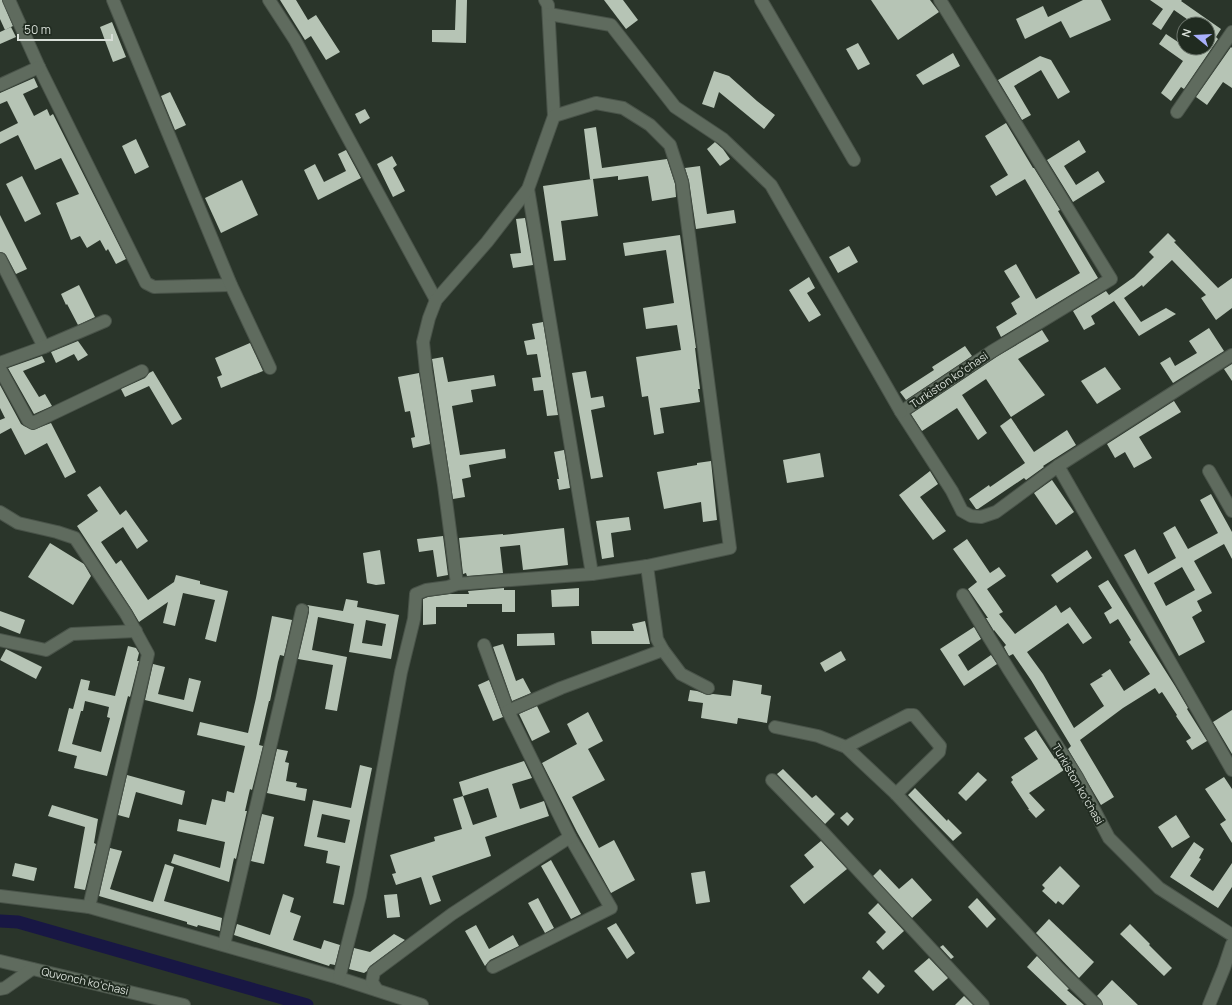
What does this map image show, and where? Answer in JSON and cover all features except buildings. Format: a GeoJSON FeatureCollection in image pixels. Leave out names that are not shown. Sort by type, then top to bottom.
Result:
{"type":"FeatureCollection","features":[{"type":"Feature","properties":{"kind":"street"},"geometry":{"type":"LineString","coordinates":[[9,0],[39,67],[146,283],[154,287],[231,285]]}},
{"type":"Feature","properties":{"kind":"street"},"geometry":{"type":"LineString","coordinates":[[113,0],[231,285],[270,368]]}},
{"type":"Feature","properties":{"kind":"street"},"geometry":{"type":"LineString","coordinates":[[269,0],[299,48],[436,300]]}},
{"type":"Feature","properties":{"kind":"street"},"geometry":{"type":"LineString","coordinates":[[457,584],[423,342],[429,318],[436,300],[487,242],[528,189],[554,116],[549,14],[546,0]]}},
{"type":"Feature","properties":{"kind":"street"},"geometry":{"type":"LineString","coordinates":[[761,0],[854,160]]}},
{"type":"Feature","properties":{"kind":"street","name":"Turkiston koʻchasi"},"geometry":{"type":"LineString","coordinates":[[940,0],[1111,279],[991,352],[901,412],[952,491],[962,511],[971,516],[981,517],[996,512],[1058,466],[1232,355]]}},
{"type":"Feature","properties":{"kind":"street"},"geometry":{"type":"LineString","coordinates":[[549,14],[611,25],[675,107],[723,139],[771,185],[901,412]]}},
{"type":"Feature","properties":{"kind":"street"},"geometry":{"type":"LineString","coordinates":[[1177,112],[1232,32]]}},
{"type":"Feature","properties":{"kind":"street"},"geometry":{"type":"LineString","coordinates":[[0,85],[39,67]]}},
{"type":"Feature","properties":{"kind":"street"},"geometry":{"type":"LineString","coordinates":[[339,978],[360,896],[401,672],[414,619],[416,594],[426,590],[448,587],[457,584],[592,574],[647,566],[730,548],[682,182],[670,145],[650,125],[623,108],[596,103],[554,116]]}},
{"type":"Feature","properties":{"kind":"street"},"geometry":{"type":"LineString","coordinates":[[528,189],[592,574]]}},
{"type":"Feature","properties":{"kind":"street"},"geometry":{"type":"LineString","coordinates":[[0,259],[44,346]]}},
{"type":"Feature","properties":{"kind":"street"},"geometry":{"type":"LineString","coordinates":[[0,363],[105,321]]}},
{"type":"Feature","properties":{"kind":"street"},"geometry":{"type":"LineString","coordinates":[[0,370],[28,420],[33,423],[142,371]]}},
{"type":"Feature","properties":{"kind":"street"},"geometry":{"type":"LineString","coordinates":[[1058,466],[1232,770]]}},
{"type":"Feature","properties":{"kind":"street"},"geometry":{"type":"LineString","coordinates":[[1209,471],[1232,511]]}},
{"type":"Feature","properties":{"kind":"street"},"geometry":{"type":"LineString","coordinates":[[0,512],[18,523],[75,538],[126,614],[148,654],[89,907]]}},
{"type":"Feature","properties":{"kind":"street"},"geometry":{"type":"LineString","coordinates":[[647,566],[657,639],[663,650],[681,674],[708,688]]}},
{"type":"Feature","properties":{"kind":"street","name":"Turkiston koʻchasi"},"geometry":{"type":"LineString","coordinates":[[963,595],[1077,777],[1109,838],[1159,888],[1232,935]]}},
{"type":"Feature","properties":{"kind":"street"},"geometry":{"type":"LineString","coordinates":[[224,945],[302,610]]}},
{"type":"Feature","properties":{"kind":"street"},"geometry":{"type":"LineString","coordinates":[[0,640],[46,650],[72,634],[136,631]]}},
{"type":"Feature","properties":{"kind":"street"},"geometry":{"type":"LineString","coordinates":[[484,645],[508,711],[570,837],[611,908],[493,967]]}},
{"type":"Feature","properties":{"kind":"street"},"geometry":{"type":"LineString","coordinates":[[508,711],[561,688],[663,650]]}},
{"type":"Feature","properties":{"kind":"street"},"geometry":{"type":"LineString","coordinates":[[846,747],[908,715],[914,715],[940,746],[939,752],[896,794]]}},
{"type":"Feature","properties":{"kind":"street"},"geometry":{"type":"LineString","coordinates":[[775,727],[818,736],[846,747],[896,794],[1059,969],[1096,1005]]}},
{"type":"Feature","properties":{"kind":"street"},"geometry":{"type":"LineString","coordinates":[[772,780],[820,828],[983,1005]]}},
{"type":"Feature","properties":{"kind":"street"},"geometry":{"type":"LineString","coordinates":[[377,990],[372,982],[374,972],[452,914],[570,837]]}},
{"type":"Feature","properties":{"kind":"street"},"geometry":{"type":"LineString","coordinates":[[0,896],[89,907],[339,978],[422,1005]]}},
{"type":"Feature","properties":{"kind":"street"},"geometry":{"type":"LineString","coordinates":[[1208,1005],[1224,968],[1232,944]]}},
{"type":"Feature","properties":{"kind":"street","name":"Quvonch koʻchasi"},"geometry":{"type":"LineString","coordinates":[[0,961],[184,1005]]}},
{"type":"Feature","properties":{"kind":"street","name":"Quvonch koʻchasi"},"geometry":{"type":"LineString","coordinates":[[0,989],[5,988],[32,969]]}},
{"type":"Feature","properties":{"kind":"waterway"},"geometry":{"type":"LineString","coordinates":[[0,921],[18,922],[307,1005]]}}]}
